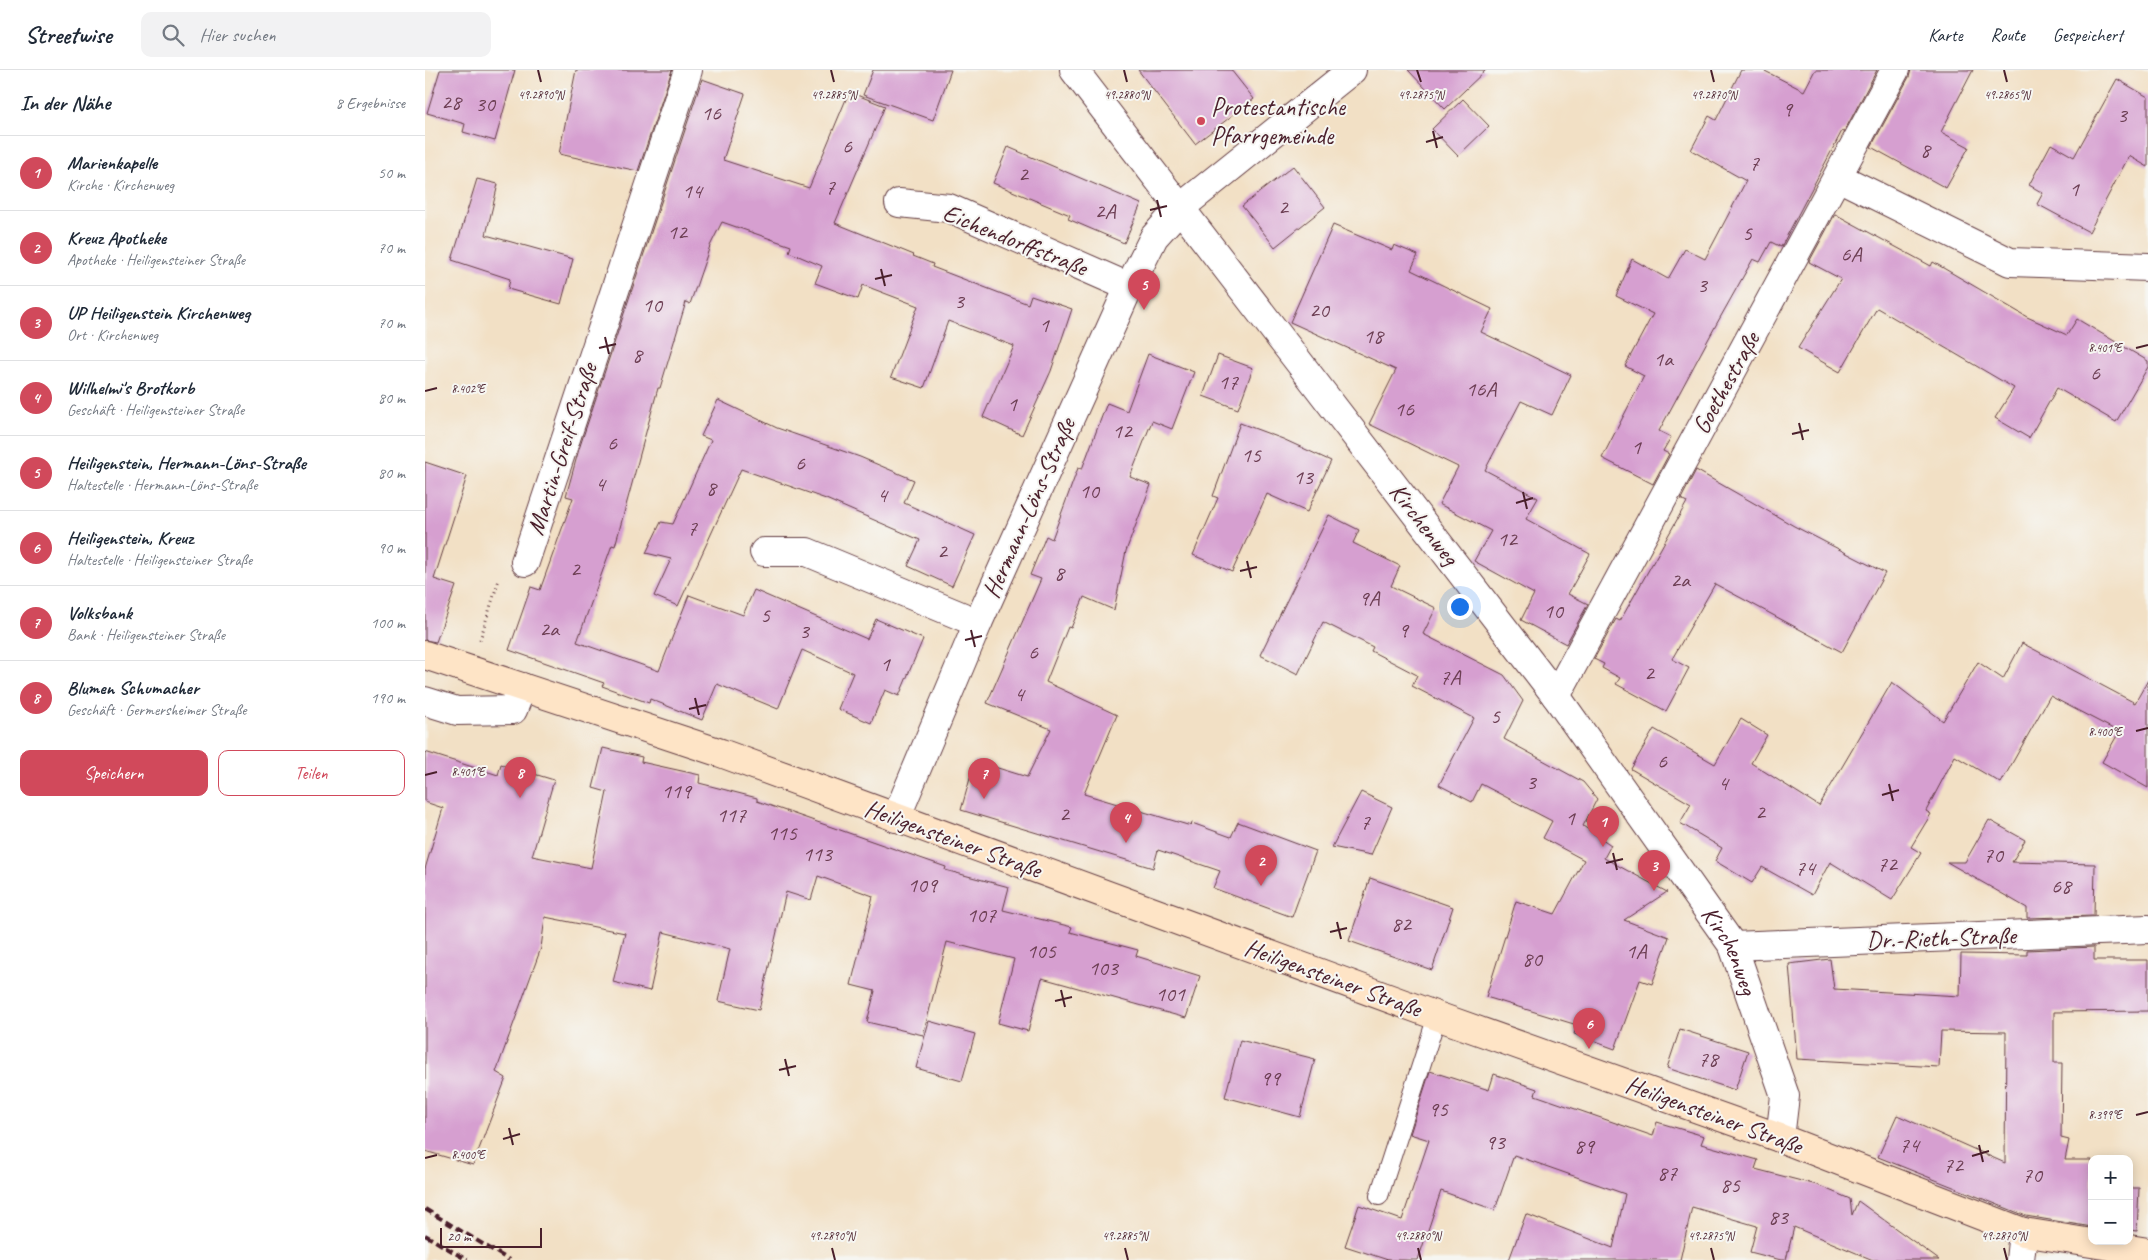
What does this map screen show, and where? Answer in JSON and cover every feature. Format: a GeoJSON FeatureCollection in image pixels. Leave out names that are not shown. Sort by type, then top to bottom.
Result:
{"type":"FeatureCollection","features":[{"type":"Feature","properties":{"kind":"main road","name":"Heiligensteiner Straße"},"geometry":{"type":"LineString","coordinates":[[425,655],[721,753],[1437,1016],[1780,1138],[2023,1232],[2148,1252]]}},
{"type":"Feature","properties":{"kind":"street","name":"Martin-Greif-Straße"},"geometry":{"type":"LineString","coordinates":[[525,562],[688,70]]}},
{"type":"Feature","properties":{"kind":"street","name":"Kirchenweg"},"geometry":{"type":"LineString","coordinates":[[1074,70],[1556,696],[1733,946],[1785,1096],[1780,1138]]}},
{"type":"Feature","properties":{"kind":"street","name":"Hermann-Löns-Straße"},"geometry":{"type":"LineString","coordinates":[[896,818],[977,623],[1129,287],[1154,237],[1180,208],[1352,70]]}},
{"type":"Feature","properties":{"kind":"street","name":"Goethestraße"},"geometry":{"type":"LineString","coordinates":[[1556,696],[1895,70]]}},
{"type":"Feature","properties":{"kind":"street"},"geometry":{"type":"LineString","coordinates":[[1839,176],[2011,262],[2148,269]]}},
{"type":"Feature","properties":{"kind":"street","name":"Eichendorffstraße"},"geometry":{"type":"LineString","coordinates":[[899,204],[949,208],[1129,287]]}},
{"type":"Feature","properties":{"kind":"street"},"geometry":{"type":"LineString","coordinates":[[764,552],[807,552],[977,623]]}},
{"type":"Feature","properties":{"kind":"street"},"geometry":{"type":"LineString","coordinates":[[425,701],[457,711],[513,710],[522,687]]}},
{"type":"Feature","properties":{"kind":"street","name":"Dr.-Rieth-Straße"},"geometry":{"type":"LineString","coordinates":[[1733,946],[2148,929]]}},
{"type":"Feature","properties":{"kind":"street"},"geometry":{"type":"LineString","coordinates":[[2020,1260],[2023,1232]]}},
{"type":"Feature","properties":{"kind":"lane"},"geometry":{"type":"LineString","coordinates":[[1379,1196],[1437,1016]]}},
{"type":"Feature","properties":{"kind":"path","name":"Martin-Greif-Straße"},"geometry":{"type":"LineString","coordinates":[[471,670],[504,566],[525,562]]}},
{"type":"Feature","properties":{"kind":"building"},"geometry":{"type":"Polygon","coordinates":[[[440,70],[515,70],[495,141],[463,132],[465,124],[427,113],[440,70]]]}},
{"type":"Feature","properties":{"kind":"building"},"geometry":{"type":"Polygon","coordinates":[[[576,70],[672,70],[638,171],[559,154],[576,70]]]}},
{"type":"Feature","properties":{"kind":"building"},"geometry":{"type":"Polygon","coordinates":[[[873,70],[951,70],[933,120],[863,95],[873,70]]]}},
{"type":"Feature","properties":{"kind":"building","name":"Protestantische Pfarrgemeinde"},"geometry":{"type":"Polygon","coordinates":[[[1138,70],[1231,70],[1254,99],[1195,144],[1138,70]]]}},
{"type":"Feature","properties":{"kind":"building"},"geometry":{"type":"Polygon","coordinates":[[[1408,70],[1486,70],[1445,109],[1408,70]]]}},
{"type":"Feature","properties":{"kind":"building"},"geometry":{"type":"Polygon","coordinates":[[[1741,70],[1763,70],[1804,91],[1815,70],[1877,70],[1844,132],[1842,131],[1781,247],[1771,242],[1760,262],[1753,259],[1716,325],[1659,431],[1671,437],[1663,451],[1669,454],[1653,484],[1602,458],[1644,376],[1625,366],[1653,314],[1616,296],[1632,259],[1668,279],[1685,249],[1705,259],[1746,181],[1691,150],[1709,116],[1716,120],[1741,70]]]}},
{"type":"Feature","properties":{"kind":"building"},"geometry":{"type":"Polygon","coordinates":[[[1911,70],[1973,70],[1941,132],[1969,147],[1946,188],[1871,147],[1911,70]]]}},
{"type":"Feature","properties":{"kind":"building"},"geometry":{"type":"Polygon","coordinates":[[[702,79],[745,94],[723,160],[809,188],[849,92],[885,106],[835,223],[914,255],[933,264],[932,267],[1028,304],[1031,295],[1072,309],[1051,371],[1022,435],[983,417],[1014,346],[948,321],[924,388],[891,377],[918,306],[863,285],[858,299],[815,283],[822,266],[789,252],[791,246],[722,222],[710,246],[690,304],[686,302],[660,388],[658,388],[615,546],[612,545],[577,642],[659,671],[689,595],[743,615],[754,590],[867,639],[876,619],[923,639],[899,696],[885,690],[871,723],[838,709],[853,673],[802,650],[778,709],[717,684],[702,720],[650,699],[649,703],[602,686],[604,683],[509,650],[531,587],[540,590],[573,498],[566,496],[579,449],[702,79]]]}},
{"type":"Feature","properties":{"kind":"building"},"geometry":{"type":"Polygon","coordinates":[[[2117,79],[2148,97],[2148,167],[2129,156],[2089,232],[2037,204],[2043,193],[2029,185],[2051,144],[2074,157],[2117,79]]]}},
{"type":"Feature","properties":{"kind":"building"},"geometry":{"type":"Polygon","coordinates":[[[1463,99],[1489,126],[1458,156],[1432,129],[1463,99]]]}},
{"type":"Feature","properties":{"kind":"building"},"geometry":{"type":"Polygon","coordinates":[[[1008,147],[1141,204],[1124,243],[1068,219],[1070,215],[993,183],[1008,147]]]}},
{"type":"Feature","properties":{"kind":"building"},"geometry":{"type":"Polygon","coordinates":[[[1293,166],[1325,207],[1275,247],[1242,206],[1293,166]]]}},
{"type":"Feature","properties":{"kind":"building"},"geometry":{"type":"Polygon","coordinates":[[[477,179],[498,184],[486,235],[573,259],[561,304],[508,289],[510,279],[452,260],[477,179]]]}},
{"type":"Feature","properties":{"kind":"building"},"geometry":{"type":"Polygon","coordinates":[[[1835,214],[1931,266],[1933,262],[2027,317],[2067,335],[2077,319],[2148,361],[2148,367],[2116,422],[2057,388],[2029,438],[1995,418],[2014,388],[1877,308],[1840,372],[1798,348],[1841,279],[1809,262],[1835,214]]]}},
{"type":"Feature","properties":{"kind":"building"},"geometry":{"type":"Polygon","coordinates":[[[1333,225],[1392,250],[1394,245],[1418,255],[1411,270],[1492,309],[1481,332],[1571,375],[1552,415],[1521,401],[1485,470],[1538,498],[1526,519],[1590,554],[1568,594],[1588,604],[1566,644],[1521,620],[1534,594],[1474,561],[1491,531],[1439,504],[1458,467],[1369,424],[1396,370],[1290,322],[1333,225]]]}},
{"type":"Feature","properties":{"kind":"building"},"geometry":{"type":"Polygon","coordinates":[[[1148,354],[1194,372],[1172,429],[1152,421],[1130,477],[1151,485],[1126,551],[1114,610],[1084,597],[1071,628],[1068,627],[1046,682],[1117,715],[1084,794],[1191,826],[1192,823],[1231,837],[1238,822],[1316,851],[1292,917],[1213,888],[1220,871],[1158,850],[1153,868],[961,810],[975,761],[1027,777],[1051,729],[987,703],[1041,579],[1030,575],[1046,536],[1052,539],[1078,468],[1082,469],[1107,403],[1127,411],[1148,354]]]}},
{"type":"Feature","properties":{"kind":"building"},"geometry":{"type":"Polygon","coordinates":[[[1218,355],[1253,368],[1238,409],[1203,396],[1218,355]]]}},
{"type":"Feature","properties":{"kind":"building"},"geometry":{"type":"Polygon","coordinates":[[[718,400],[777,428],[860,457],[914,480],[904,503],[975,535],[952,586],[908,566],[920,540],[826,499],[741,469],[678,606],[654,596],[671,559],[646,553],[661,522],[673,524],[711,440],[701,436],[718,400]]]}},
{"type":"Feature","properties":{"kind":"building"},"geometry":{"type":"Polygon","coordinates":[[[1240,423],[1283,439],[1331,461],[1307,512],[1267,494],[1232,572],[1193,555],[1218,498],[1213,496],[1240,423]]]}},
{"type":"Feature","properties":{"kind":"building"},"geometry":{"type":"Polygon","coordinates":[[[425,462],[467,476],[434,579],[456,586],[436,642],[425,640],[425,462]]]}},
{"type":"Feature","properties":{"kind":"building"},"geometry":{"type":"Polygon","coordinates":[[[1696,470],[1794,526],[1885,573],[1842,652],[1715,584],[1672,659],[1689,668],[1666,711],[1616,684],[1620,678],[1602,668],[1604,664],[1594,659],[1616,619],[1620,621],[1687,502],[1681,499],[1696,470]]]}},
{"type":"Feature","properties":{"kind":"building"},"geometry":{"type":"Polygon","coordinates":[[[1329,515],[1359,530],[1353,543],[1400,566],[1391,586],[1436,608],[1423,634],[1504,675],[1523,701],[1504,739],[1583,782],[1597,799],[1583,826],[1611,845],[1604,858],[1667,892],[1624,920],[1669,937],[1652,984],[1640,980],[1615,1049],[1574,1034],[1577,1025],[1486,997],[1516,901],[1555,914],[1584,860],[1543,838],[1552,821],[1481,784],[1472,802],[1439,785],[1474,718],[1412,686],[1417,675],[1371,651],[1373,647],[1323,622],[1298,674],[1260,655],[1329,515]]]}},
{"type":"Feature","properties":{"kind":"building"},"geometry":{"type":"Polygon","coordinates":[[[2022,643],[2135,703],[2148,680],[2148,788],[2102,762],[2119,732],[2050,696],[2001,783],[1955,756],[1926,811],[1931,814],[1911,847],[1921,853],[1892,900],[1830,862],[1812,895],[1762,867],[1752,883],[1715,861],[1722,848],[1680,823],[1691,804],[1631,769],[1654,729],[1715,764],[1741,719],[1767,735],[1751,763],[1819,806],[1892,682],[1943,721],[1978,662],[2003,679],[2022,643]]]}},
{"type":"Feature","properties":{"kind":"building"},"geometry":{"type":"Polygon","coordinates":[[[603,748],[642,757],[641,762],[700,775],[699,783],[757,798],[757,801],[946,867],[945,870],[1009,887],[1003,910],[1072,927],[1070,932],[1138,950],[1136,956],[1200,976],[1186,1018],[1042,978],[1028,1031],[998,1023],[1014,959],[947,942],[923,1035],[867,1022],[875,991],[851,985],[873,896],[818,876],[811,900],[786,892],[759,1010],[718,1001],[730,949],[663,932],[650,991],[613,982],[625,933],[545,917],[541,948],[496,1072],[506,1078],[473,1165],[425,1151],[425,869],[443,808],[425,802],[425,752],[498,775],[501,764],[554,780],[532,856],[591,868],[607,792],[593,788],[603,748]]]}},
{"type":"Feature","properties":{"kind":"building"},"geometry":{"type":"Polygon","coordinates":[[[1361,792],[1392,807],[1371,855],[1332,847],[1361,792]]]}},
{"type":"Feature","properties":{"kind":"building"},"geometry":{"type":"Polygon","coordinates":[[[1989,820],[2025,840],[2012,862],[2095,864],[2094,916],[2027,918],[2027,908],[1947,862],[1965,862],[1989,820]]]}},
{"type":"Feature","properties":{"kind":"building"},"geometry":{"type":"Polygon","coordinates":[[[1370,878],[1453,907],[1432,970],[1349,941],[1370,878]]]}},
{"type":"Feature","properties":{"kind":"building"},"geometry":{"type":"Polygon","coordinates":[[[2094,947],[2094,960],[2148,960],[2148,1011],[2054,1012],[2054,1063],[2062,1063],[2061,1138],[2069,1140],[2065,1160],[2088,1160],[2088,1226],[2026,1216],[1878,1157],[1897,1115],[2005,1163],[2006,1032],[1941,1031],[1939,1067],[1797,1059],[1789,964],[1830,959],[1834,989],[1960,996],[1961,954],[2027,955],[2027,950],[2094,947]]]}},
{"type":"Feature","properties":{"kind":"building"},"geometry":{"type":"Polygon","coordinates":[[[929,1021],[975,1034],[962,1081],[916,1068],[929,1021]]]}},
{"type":"Feature","properties":{"kind":"building"},"geometry":{"type":"Polygon","coordinates":[[[1680,1029],[1748,1051],[1735,1090],[1667,1068],[1680,1029]]]}},
{"type":"Feature","properties":{"kind":"building"},"geometry":{"type":"Polygon","coordinates":[[[1240,1040],[1315,1059],[1300,1117],[1225,1097],[1240,1040]]]}},
{"type":"Feature","properties":{"kind":"building"},"geometry":{"type":"Polygon","coordinates":[[[1430,1071],[1489,1090],[1494,1074],[1537,1089],[1535,1095],[1653,1136],[1657,1122],[1704,1136],[1701,1144],[1758,1160],[1755,1169],[1817,1185],[1850,1199],[1852,1215],[1858,1201],[1939,1260],[1873,1260],[1794,1227],[1786,1260],[1781,1260],[1750,1252],[1757,1226],[1692,1207],[1680,1260],[1509,1260],[1526,1214],[1613,1248],[1625,1194],[1514,1155],[1495,1210],[1441,1191],[1418,1260],[1388,1260],[1345,1246],[1359,1205],[1402,1220],[1429,1140],[1410,1134],[1430,1071]]]}},
{"type":"Feature","properties":{"kind":"building"},"geometry":{"type":"Polygon","coordinates":[[[2133,1188],[2139,1188],[2137,1231],[2133,1230],[2133,1188]]]}},
{"type":"Feature","properties":{"kind":"railway"},"geometry":{"type":"LineString","coordinates":[[425,1209],[509,1260]]}},
{"type":"Feature","properties":{"kind":"railway"},"geometry":{"type":"LineString","coordinates":[[425,1235],[467,1260]]}},
{"type":"Feature","properties":{"kind":"place","name":"Protestantische Pfarrgemeinde"},"geometry":{"type":"Point","coordinates":[1201,121]}},
{"type":"Feature","properties":{"kind":"place","name":"Heiligenstein, Hermann-Löns-Straße"},"geometry":{"type":"Point","coordinates":[1144,310]}},
{"type":"Feature","properties":{"kind":"place","name":"Blumen Schumacher"},"geometry":{"type":"Point","coordinates":[520,798]}},
{"type":"Feature","properties":{"kind":"place","name":"Volksbank"},"geometry":{"type":"Point","coordinates":[984,799]}},
{"type":"Feature","properties":{"kind":"place","name":"Wilhelmi's Brotkorb"},"geometry":{"type":"Point","coordinates":[1126,843]}},
{"type":"Feature","properties":{"kind":"place","name":"Marienkapelle"},"geometry":{"type":"Point","coordinates":[1603,847]}},
{"type":"Feature","properties":{"kind":"place","name":"Kreuz Apotheke"},"geometry":{"type":"Point","coordinates":[1261,886]}},
{"type":"Feature","properties":{"kind":"place","name":"UP Heiligenstein Kirchenweg"},"geometry":{"type":"Point","coordinates":[1654,891]}},
{"type":"Feature","properties":{"kind":"place","name":"Heiligenstein, Kreuz"},"geometry":{"type":"Point","coordinates":[1589,1049]}}]}
